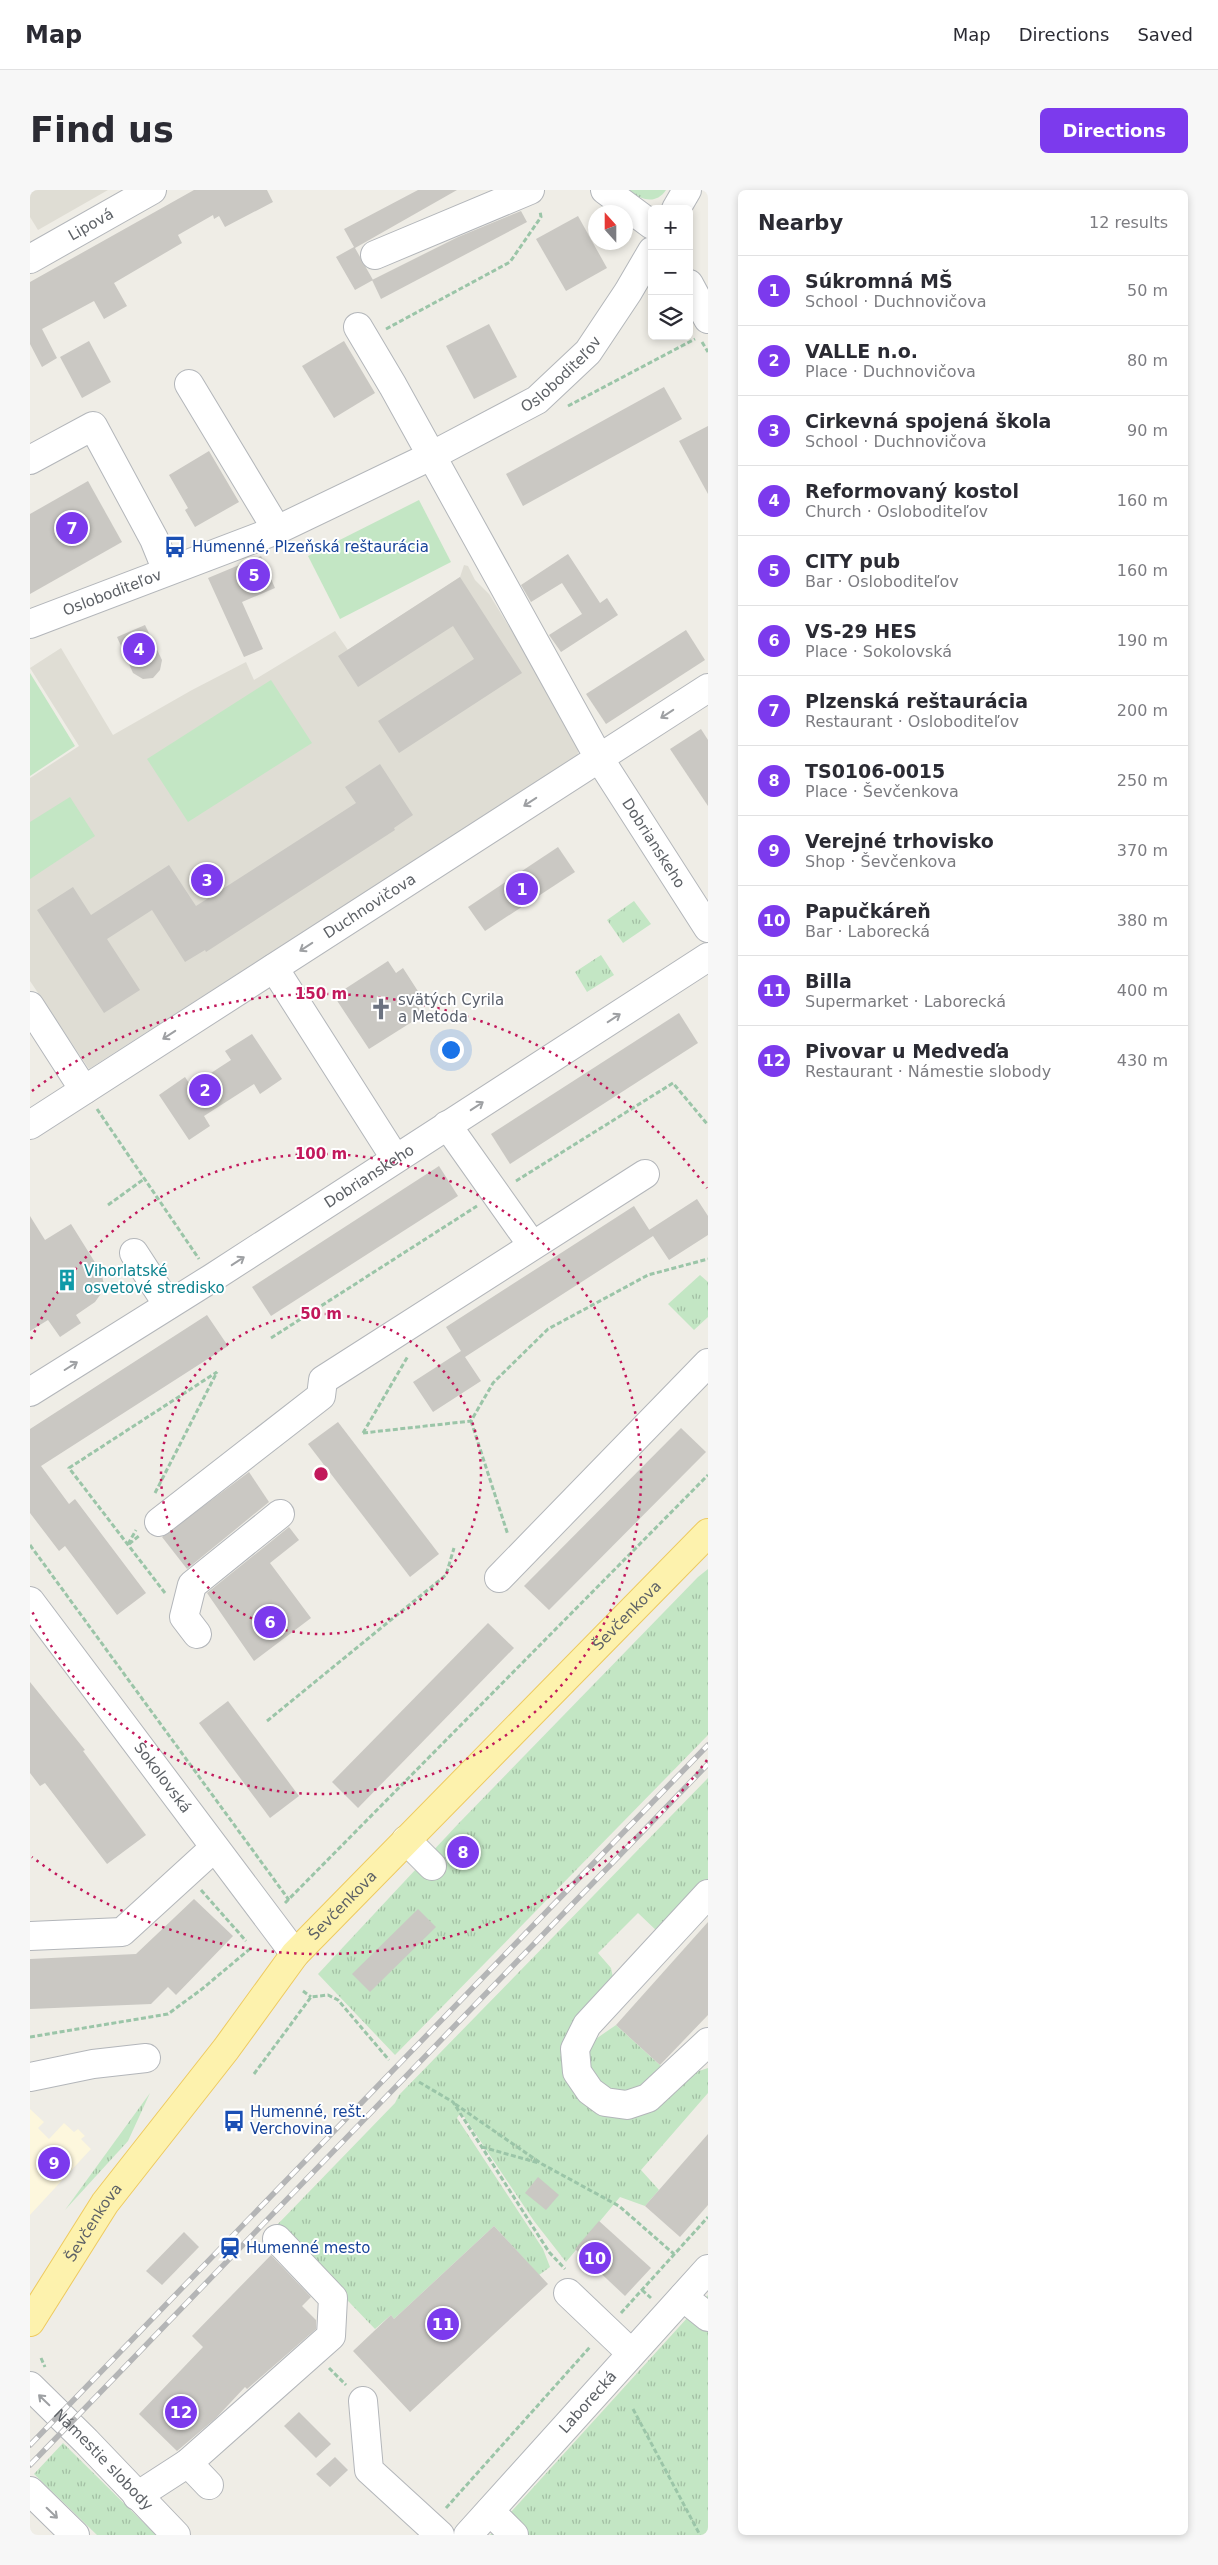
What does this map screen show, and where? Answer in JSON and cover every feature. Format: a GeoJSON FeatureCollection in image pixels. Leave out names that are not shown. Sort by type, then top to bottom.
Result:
{"type":"FeatureCollection","features":[{"type":"Feature","properties":{"kind":"main road","name":"Ševčenkova"},"geometry":{"type":"LineString","coordinates":[[30,2322],[105,2203],[226,2049],[295,1954],[708,1533]]}},
{"type":"Feature","properties":{"kind":"street","name":"Lipová"},"geometry":{"type":"LineString","coordinates":[[30,259],[152,190]]}},
{"type":"Feature","properties":{"kind":"street"},"geometry":{"type":"LineString","coordinates":[[605,190],[648,222]]}},
{"type":"Feature","properties":{"kind":"street"},"geometry":{"type":"LineString","coordinates":[[678,205],[687,190]]}},
{"type":"Feature","properties":{"kind":"street"},"geometry":{"type":"LineString","coordinates":[[376,255],[535,199]]}},
{"type":"Feature","properties":{"kind":"street","name":"Osloboditeľov"},"geometry":{"type":"LineString","coordinates":[[30,624],[277,530],[431,456],[537,400],[588,352],[648,258]]}},
{"type":"Feature","properties":{"kind":"street"},"geometry":{"type":"LineString","coordinates":[[693,282],[708,273]]}},
{"type":"Feature","properties":{"kind":"street"},"geometry":{"type":"LineString","coordinates":[[693,291],[708,319]]}},
{"type":"Feature","properties":{"kind":"street"},"geometry":{"type":"LineString","coordinates":[[362,334],[431,456]]}},
{"type":"Feature","properties":{"kind":"street"},"geometry":{"type":"LineString","coordinates":[[189,384],[277,530]]}},
{"type":"Feature","properties":{"kind":"street"},"geometry":{"type":"LineString","coordinates":[[30,460],[93,426],[154,540],[167,571]]}},
{"type":"Feature","properties":{"kind":"street","name":"Dobrianskeho"},"geometry":{"type":"LineString","coordinates":[[431,456],[599,758],[708,928]]}},
{"type":"Feature","properties":{"kind":"street","name":"Duchnovičova"},"geometry":{"type":"LineString","coordinates":[[30,1125],[708,688]]}},
{"type":"Feature","properties":{"kind":"street","name":"Dobrianskeho"},"geometry":{"type":"LineString","coordinates":[[30,1392],[212,1278],[708,957]]}},
{"type":"Feature","properties":{"kind":"street"},"geometry":{"type":"LineString","coordinates":[[274,968],[395,1158]]}},
{"type":"Feature","properties":{"kind":"street"},"geometry":{"type":"LineString","coordinates":[[30,1006],[84,1090]]}},
{"type":"Feature","properties":{"kind":"street"},"geometry":{"type":"LineString","coordinates":[[447,1125],[532,1245]]}},
{"type":"Feature","properties":{"kind":"street"},"geometry":{"type":"LineString","coordinates":[[149,1517],[321,1396],[322,1380],[644,1174]]}},
{"type":"Feature","properties":{"kind":"street"},"geometry":{"type":"LineString","coordinates":[[134,1253],[168,1305]]}},
{"type":"Feature","properties":{"kind":"street"},"geometry":{"type":"LineString","coordinates":[[507,1569],[708,1363]]}},
{"type":"Feature","properties":{"kind":"street"},"geometry":{"type":"LineString","coordinates":[[190,1626],[192,1585],[280,1514]]}},
{"type":"Feature","properties":{"kind":"street","name":"Sokolovská"},"geometry":{"type":"LineString","coordinates":[[30,1602],[295,1954]]}},
{"type":"Feature","properties":{"kind":"street"},"geometry":{"type":"LineString","coordinates":[[406,1840],[432,1866]]}},
{"type":"Feature","properties":{"kind":"street"},"geometry":{"type":"LineString","coordinates":[[30,1936],[122,1932],[214,1848]]}},
{"type":"Feature","properties":{"kind":"street"},"geometry":{"type":"LineString","coordinates":[[707,2044],[648,2098],[627,2105],[605,2102],[590,2091],[577,2072],[575,2049],[587,2025],[708,1894]]}},
{"type":"Feature","properties":{"kind":"street"},"geometry":{"type":"LineString","coordinates":[[30,2077],[93,2064],[146,2058]]}},
{"type":"Feature","properties":{"kind":"street"},"geometry":{"type":"LineString","coordinates":[[137,2496],[188,2463],[331,2336],[333,2298],[278,2239]]}},
{"type":"Feature","properties":{"kind":"street","name":"Laborecká"},"geometry":{"type":"LineString","coordinates":[[468,2535],[708,2269]]}},
{"type":"Feature","properties":{"kind":"street"},"geometry":{"type":"LineString","coordinates":[[568,2283],[607,2329],[631,2353]]}},
{"type":"Feature","properties":{"kind":"street"},"geometry":{"type":"LineString","coordinates":[[683,2297],[708,2318]]}},
{"type":"Feature","properties":{"kind":"street","name":"Námestie slobody"},"geometry":{"type":"LineString","coordinates":[[30,2386],[86,2441],[176,2535]]}},
{"type":"Feature","properties":{"kind":"street"},"geometry":{"type":"LineString","coordinates":[[363,2401],[369,2470],[435,2530]]}},
{"type":"Feature","properties":{"kind":"street"},"geometry":{"type":"LineString","coordinates":[[188,2463],[209,2485]]}},
{"type":"Feature","properties":{"kind":"street"},"geometry":{"type":"LineString","coordinates":[[30,2491],[75,2535]]}},
{"type":"Feature","properties":{"kind":"street"},"geometry":{"type":"LineString","coordinates":[[490,2511],[514,2535]]}},
{"type":"Feature","properties":{"kind":"path"},"geometry":{"type":"LineString","coordinates":[[362,334],[510,262],[541,217],[535,199]]}},
{"type":"Feature","properties":{"kind":"path"},"geometry":{"type":"LineString","coordinates":[[537,400],[554,413],[700,336],[708,352]]}},
{"type":"Feature","properties":{"kind":"path"},"geometry":{"type":"LineString","coordinates":[[84,1090],[212,1278]]}},
{"type":"Feature","properties":{"kind":"path"},"geometry":{"type":"LineString","coordinates":[[108,1205],[144,1179]]}},
{"type":"Feature","properties":{"kind":"path"},"geometry":{"type":"LineString","coordinates":[[507,1569],[471,1421],[493,1383],[548,1329],[648,1275],[704,1262],[708,1259]]}},
{"type":"Feature","properties":{"kind":"path"},"geometry":{"type":"LineString","coordinates":[[412,1349],[363,1433],[471,1421]]}},
{"type":"Feature","properties":{"kind":"path"},"geometry":{"type":"LineString","coordinates":[[128,1544],[149,1517],[217,1372],[70,1468],[190,1626]]}},
{"type":"Feature","properties":{"kind":"path"},"geometry":{"type":"LineString","coordinates":[[283,1905],[708,1475]]}},
{"type":"Feature","properties":{"kind":"path"},"geometry":{"type":"LineString","coordinates":[[30,1545],[289,1900]]}},
{"type":"Feature","properties":{"kind":"path"},"geometry":{"type":"LineString","coordinates":[[267,1720],[446,1576],[454,1548]]}},
{"type":"Feature","properties":{"kind":"path"},"geometry":{"type":"LineString","coordinates":[[186,1873],[246,1941]]}},
{"type":"Feature","properties":{"kind":"path"},"geometry":{"type":"LineString","coordinates":[[30,2037],[168,2014],[252,1948]]}},
{"type":"Feature","properties":{"kind":"path"},"geometry":{"type":"LineString","coordinates":[[303,1991],[311,1997],[328,1996],[338,2000],[389,2060]]}},
{"type":"Feature","properties":{"kind":"path"},"geometry":{"type":"LineString","coordinates":[[254,2074],[311,1997]]}},
{"type":"Feature","properties":{"kind":"path"},"geometry":{"type":"LineString","coordinates":[[419,2082],[453,2102],[542,2164],[619,2206],[674,2254]]}},
{"type":"Feature","properties":{"kind":"path"},"geometry":{"type":"LineString","coordinates":[[453,2102],[568,2283]]}},
{"type":"Feature","properties":{"kind":"path"},"geometry":{"type":"LineString","coordinates":[[481,2146],[542,2164]]}},
{"type":"Feature","properties":{"kind":"path"},"geometry":{"type":"LineString","coordinates":[[435,2530],[607,2329],[708,2217]]}},
{"type":"Feature","properties":{"kind":"path"},"geometry":{"type":"LineString","coordinates":[[313,2352],[363,2401]]}},
{"type":"Feature","properties":{"kind":"path"},"geometry":{"type":"LineString","coordinates":[[633,2409],[700,2535]]}},
{"type":"Feature","properties":{"kind":"shaded area"},"geometry":{"type":"Polygon","coordinates":[[[30,190],[108,190],[38,230],[30,217],[30,190]]]}},
{"type":"Feature","properties":{"kind":"shaded area"},"geometry":{"type":"Polygon","coordinates":[[[464,565],[468,566],[475,580],[489,594],[581,744],[577,756],[89,1069],[30,981],[30,778],[79,746],[30,668],[61,648],[113,735],[246,662],[254,680],[335,631],[348,650],[460,577],[464,565]]]}},
{"type":"Feature","properties":{"kind":"shaded area"},"geometry":{"type":"Polygon","coordinates":[[[30,2109],[44,2122],[38,2128],[49,2139],[64,2123],[74,2132],[78,2129],[85,2136],[81,2139],[91,2149],[30,2215],[30,2109]]]}},
{"type":"Feature","properties":{"kind":"green space"},"geometry":{"type":"Polygon","coordinates":[[[627,190],[666,190],[657,198],[647,199],[627,190]]]}},
{"type":"Feature","properties":{"kind":"green space"},"geometry":{"type":"Polygon","coordinates":[[[419,500],[451,562],[340,619],[308,556],[419,500]]]}},
{"type":"Feature","properties":{"kind":"green space"},"geometry":{"type":"Polygon","coordinates":[[[30,673],[75,746],[30,776],[30,673]]]}},
{"type":"Feature","properties":{"kind":"green space"},"geometry":{"type":"Polygon","coordinates":[[[271,680],[312,743],[188,822],[147,759],[271,680]]]}},
{"type":"Feature","properties":{"kind":"green space"},"geometry":{"type":"Polygon","coordinates":[[[70,797],[95,836],[30,879],[30,822],[70,797]]]}},
{"type":"Feature","properties":{"kind":"green space"},"geometry":{"type":"Polygon","coordinates":[[[634,901],[651,924],[623,943],[607,920],[634,901]]]}},
{"type":"Feature","properties":{"kind":"green space"},"geometry":{"type":"Polygon","coordinates":[[[601,955],[614,975],[587,992],[575,972],[601,955]]]}},
{"type":"Feature","properties":{"kind":"green space"},"geometry":{"type":"Polygon","coordinates":[[[700,1275],[708,1282],[708,1317],[694,1330],[668,1304],[700,1275]]]}},
{"type":"Feature","properties":{"kind":"green space"},"geometry":{"type":"Polygon","coordinates":[[[708,1569],[708,1735],[395,2055],[318,1974],[459,1823],[698,1577],[708,1569]]]}},
{"type":"Feature","properties":{"kind":"green space"},"geometry":{"type":"Polygon","coordinates":[[[708,1778],[708,1883],[660,1934],[638,1913],[598,1953],[611,1968],[614,1982],[566,2040],[605,2112],[690,2074],[708,2068],[708,2093],[641,2170],[659,2190],[645,2206],[620,2197],[566,2262],[534,2221],[461,2112],[457,2118],[543,2249],[550,2267],[539,2275],[494,2226],[394,2319],[391,2315],[375,2329],[276,2226],[395,2103],[399,2095],[708,1778]]]}},
{"type":"Feature","properties":{"kind":"green space"},"geometry":{"type":"Polygon","coordinates":[[[616,2025],[662,2067],[655,2076],[629,2095],[608,2094],[590,2076],[587,2045],[616,2025]]]}},
{"type":"Feature","properties":{"kind":"green space"},"geometry":{"type":"Polygon","coordinates":[[[150,2093],[128,2141],[65,2210],[150,2093]]]}},
{"type":"Feature","properties":{"kind":"green space"},"geometry":{"type":"Polygon","coordinates":[[[708,2295],[708,2535],[490,2535],[708,2295]]]}},
{"type":"Feature","properties":{"kind":"green space"},"geometry":{"type":"Polygon","coordinates":[[[63,2443],[156,2535],[97,2535],[34,2474],[63,2443]]]}},
{"type":"Feature","properties":{"kind":"building"},"geometry":{"type":"Polygon","coordinates":[[[194,190],[267,190],[273,202],[225,227],[219,216],[214,219],[213,215],[178,235],[182,243],[114,283],[127,306],[104,319],[94,301],[42,329],[57,358],[42,367],[30,344],[30,282],[194,190]]]}},
{"type":"Feature","properties":{"kind":"building"},"geometry":{"type":"Polygon","coordinates":[[[418,190],[457,190],[355,248],[373,280],[355,290],[336,257],[354,247],[344,229],[418,190]]]}},
{"type":"Feature","properties":{"kind":"building"},"geometry":{"type":"Polygon","coordinates":[[[521,211],[527,222],[381,299],[372,280],[458,237],[521,211]]]}},
{"type":"Feature","properties":{"kind":"building"},"geometry":{"type":"Polygon","coordinates":[[[578,216],[588,234],[588,250],[597,250],[607,268],[566,291],[536,239],[578,216]]]}},
{"type":"Feature","properties":{"kind":"building"},"geometry":{"type":"Polygon","coordinates":[[[489,324],[517,377],[474,399],[446,346],[489,324]]]}},
{"type":"Feature","properties":{"kind":"building"},"geometry":{"type":"Polygon","coordinates":[[[89,341],[111,382],[82,398],[60,357],[89,341]]]}},
{"type":"Feature","properties":{"kind":"building"},"geometry":{"type":"Polygon","coordinates":[[[344,341],[375,393],[334,418],[302,366],[344,341]]]}},
{"type":"Feature","properties":{"kind":"building"},"geometry":{"type":"Polygon","coordinates":[[[664,387],[682,419],[523,506],[506,474],[664,387]]]}},
{"type":"Feature","properties":{"kind":"building"},"geometry":{"type":"Polygon","coordinates":[[[708,426],[708,494],[679,441],[708,426]]]}},
{"type":"Feature","properties":{"kind":"building"},"geometry":{"type":"Polygon","coordinates":[[[209,451],[239,502],[195,527],[185,510],[188,508],[169,475],[209,451]]]}},
{"type":"Feature","properties":{"kind":"building"},"geometry":{"type":"Polygon","coordinates":[[[88,481],[122,542],[30,594],[30,514],[88,481]]]}},
{"type":"Feature","properties":{"kind":"building"},"geometry":{"type":"Polygon","coordinates":[[[568,554],[600,603],[607,598],[618,615],[561,652],[549,635],[582,614],[562,583],[531,602],[521,585],[568,554]]]}},
{"type":"Feature","properties":{"kind":"building"},"geometry":{"type":"Polygon","coordinates":[[[261,556],[275,588],[242,602],[263,649],[244,657],[208,578],[261,556]]]}},
{"type":"Feature","properties":{"kind":"building"},"geometry":{"type":"Polygon","coordinates":[[[460,577],[522,673],[399,753],[378,721],[474,659],[453,626],[358,687],[338,656],[460,577]]]}},
{"type":"Feature","properties":{"kind":"building"},"geometry":{"type":"Polygon","coordinates":[[[145,625],[162,660],[160,670],[153,678],[143,679],[133,673],[117,637],[145,625]]]}},
{"type":"Feature","properties":{"kind":"building"},"geometry":{"type":"Polygon","coordinates":[[[686,630],[705,660],[606,724],[586,694],[686,630]]]}},
{"type":"Feature","properties":{"kind":"building"},"geometry":{"type":"Polygon","coordinates":[[[701,729],[708,740],[708,806],[670,749],[701,729]]]}},
{"type":"Feature","properties":{"kind":"building"},"geometry":{"type":"Polygon","coordinates":[[[380,764],[413,815],[394,828],[395,830],[206,952],[205,950],[185,962],[152,910],[107,939],[140,990],[104,1013],[37,910],[73,887],[91,915],[169,865],[196,906],[356,803],[345,787],[380,764]]]}},
{"type":"Feature","properties":{"kind":"building"},"geometry":{"type":"Polygon","coordinates":[[[558,847],[575,872],[485,931],[468,907],[558,847]]]}},
{"type":"Feature","properties":{"kind":"building","name":"svätých Cyrila a Metoda"},"geometry":{"type":"Polygon","coordinates":[[[388,961],[396,973],[403,968],[423,999],[416,1003],[423,1015],[369,1049],[334,996],[388,961]]]}},
{"type":"Feature","properties":{"kind":"building"},"geometry":{"type":"Polygon","coordinates":[[[679,1013],[698,1043],[510,1164],[491,1134],[679,1013]]]}},
{"type":"Feature","properties":{"kind":"building"},"geometry":{"type":"Polygon","coordinates":[[[252,1034],[282,1079],[260,1094],[254,1084],[204,1116],[210,1126],[189,1140],[159,1095],[185,1077],[191,1086],[231,1060],[225,1051],[252,1034]]]}},
{"type":"Feature","properties":{"kind":"building"},"geometry":{"type":"Polygon","coordinates":[[[439,1166],[458,1196],[271,1316],[252,1287],[439,1166]]]}},
{"type":"Feature","properties":{"kind":"building"},"geometry":{"type":"Polygon","coordinates":[[[697,1199],[708,1216],[708,1235],[669,1260],[653,1236],[465,1357],[481,1381],[433,1412],[413,1382],[461,1351],[446,1327],[634,1206],[649,1230],[697,1199]]]}},
{"type":"Feature","properties":{"kind":"building","name":"Vihorlatské osvetové stredisko"},"geometry":{"type":"Polygon","coordinates":[[[30,1216],[45,1240],[71,1224],[101,1272],[105,1288],[95,1302],[76,1315],[81,1323],[60,1337],[48,1320],[30,1331],[30,1216]]]}},
{"type":"Feature","properties":{"kind":"building"},"geometry":{"type":"Polygon","coordinates":[[[207,1315],[228,1346],[41,1466],[69,1504],[75,1499],[146,1593],[117,1615],[65,1546],[59,1551],[30,1513],[30,1429],[207,1315]]]}},
{"type":"Feature","properties":{"kind":"building"},"geometry":{"type":"Polygon","coordinates":[[[338,1422],[439,1554],[410,1577],[308,1444],[338,1422]]]}},
{"type":"Feature","properties":{"kind":"building"},"geometry":{"type":"Polygon","coordinates":[[[681,1428],[706,1452],[549,1610],[524,1586],[681,1428]]]}},
{"type":"Feature","properties":{"kind":"building"},"geometry":{"type":"Polygon","coordinates":[[[249,1472],[269,1502],[187,1569],[162,1537],[249,1472]]]}},
{"type":"Feature","properties":{"kind":"building"},"geometry":{"type":"Polygon","coordinates":[[[289,1527],[299,1540],[270,1563],[311,1618],[254,1661],[207,1593],[289,1527]]]}},
{"type":"Feature","properties":{"kind":"building"},"geometry":{"type":"Polygon","coordinates":[[[488,1623],[514,1648],[358,1808],[332,1782],[488,1623]]]}},
{"type":"Feature","properties":{"kind":"building"},"geometry":{"type":"Polygon","coordinates":[[[30,1682],[85,1750],[83,1751],[146,1835],[107,1864],[45,1783],[40,1786],[30,1773],[30,1682]]]}},
{"type":"Feature","properties":{"kind":"building"},"geometry":{"type":"Polygon","coordinates":[[[228,1701],[299,1796],[270,1818],[199,1723],[228,1701]]]}},
{"type":"Feature","properties":{"kind":"building"},"geometry":{"type":"Polygon","coordinates":[[[194,1899],[233,1936],[176,1995],[168,1987],[151,2004],[30,2009],[30,1959],[136,1954],[194,1899]]]}},
{"type":"Feature","properties":{"kind":"building"},"geometry":{"type":"Polygon","coordinates":[[[418,1909],[436,1927],[370,1992],[352,1974],[418,1909]]]}},
{"type":"Feature","properties":{"kind":"building"},"geometry":{"type":"Polygon","coordinates":[[[708,1922],[708,2015],[660,2065],[616,2025],[708,1922]]]}},
{"type":"Feature","properties":{"kind":"building"},"geometry":{"type":"Polygon","coordinates":[[[708,2134],[708,2205],[680,2237],[645,2206],[708,2134]]]}},
{"type":"Feature","properties":{"kind":"building"},"geometry":{"type":"Polygon","coordinates":[[[538,2177],[559,2195],[546,2210],[525,2193],[538,2177]]]}},
{"type":"Feature","properties":{"kind":"building"},"geometry":{"type":"Polygon","coordinates":[[[599,2221],[651,2268],[625,2296],[575,2249],[599,2221]]]}},
{"type":"Feature","properties":{"kind":"building"},"geometry":{"type":"Polygon","coordinates":[[[494,2226],[548,2284],[410,2412],[353,2351],[391,2315],[394,2319],[494,2226]]]}},
{"type":"Feature","properties":{"kind":"building"},"geometry":{"type":"Polygon","coordinates":[[[184,2232],[199,2247],[162,2285],[146,2271],[184,2232]]]}},
{"type":"Feature","properties":{"kind":"building"},"geometry":{"type":"Polygon","coordinates":[[[271,2255],[311,2297],[302,2306],[316,2320],[316,2329],[247,2389],[245,2387],[216,2418],[177,2451],[139,2414],[203,2347],[192,2336],[271,2255]]]}},
{"type":"Feature","properties":{"kind":"building"},"geometry":{"type":"Polygon","coordinates":[[[299,2412],[331,2444],[316,2458],[284,2426],[299,2412]]]}},
{"type":"Feature","properties":{"kind":"building"},"geometry":{"type":"Polygon","coordinates":[[[335,2457],[348,2470],[330,2487],[316,2474],[335,2457]]]}},
{"type":"Feature","properties":{"kind":"railway"},"geometry":{"type":"LineString","coordinates":[[30,2445],[708,1745]]}},
{"type":"Feature","properties":{"kind":"railway"},"geometry":{"type":"LineString","coordinates":[[30,2465],[708,1764]]}},
{"type":"Feature","properties":{"kind":"place","name":"Plzenská reštaurácia"},"geometry":{"type":"Point","coordinates":[72,528]}},
{"type":"Feature","properties":{"kind":"place","name":"Humenné, Plzeňská reštaurácia"},"geometry":{"type":"Point","coordinates":[175,547]}},
{"type":"Feature","properties":{"kind":"place","name":"CITY pub"},"geometry":{"type":"Point","coordinates":[254,575]}},
{"type":"Feature","properties":{"kind":"place","name":"Reformovaný kostol"},"geometry":{"type":"Point","coordinates":[139,649]}},
{"type":"Feature","properties":{"kind":"place","name":"Cirkevná spojená škola"},"geometry":{"type":"Point","coordinates":[207,880]}},
{"type":"Feature","properties":{"kind":"place","name":"Súkromná MŠ"},"geometry":{"type":"Point","coordinates":[522,889]}},
{"type":"Feature","properties":{"kind":"place","name":"svätých Cyrila a Metoda"},"geometry":{"type":"Point","coordinates":[381,1009]}},
{"type":"Feature","properties":{"kind":"place","name":"VALLE n.o."},"geometry":{"type":"Point","coordinates":[205,1090]}},
{"type":"Feature","properties":{"kind":"place","name":"Vihorlatské osvetové stredisko"},"geometry":{"type":"Point","coordinates":[67,1280]}},
{"type":"Feature","properties":{"kind":"place","name":"VS-29 HES"},"geometry":{"type":"Point","coordinates":[270,1622]}},
{"type":"Feature","properties":{"kind":"place","name":"TS0106-0015"},"geometry":{"type":"Point","coordinates":[463,1852]}},
{"type":"Feature","properties":{"kind":"place","name":"Humenné, rešt. Verchovina"},"geometry":{"type":"Point","coordinates":[234,2121]}},
{"type":"Feature","properties":{"kind":"place","name":"Verejné trhovisko"},"geometry":{"type":"Point","coordinates":[54,2163]}},
{"type":"Feature","properties":{"kind":"place","name":"Humenné mesto"},"geometry":{"type":"Point","coordinates":[230,2248]}},
{"type":"Feature","properties":{"kind":"place","name":"Papučkáreň"},"geometry":{"type":"Point","coordinates":[595,2258]}},
{"type":"Feature","properties":{"kind":"place","name":"Billa"},"geometry":{"type":"Point","coordinates":[443,2324]}},
{"type":"Feature","properties":{"kind":"place","name":"Pivovar u Medveďa"},"geometry":{"type":"Point","coordinates":[181,2412]}}]}
